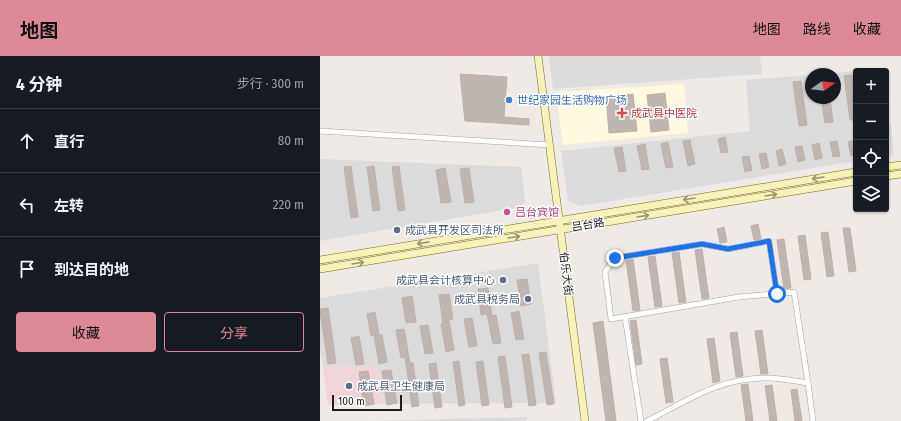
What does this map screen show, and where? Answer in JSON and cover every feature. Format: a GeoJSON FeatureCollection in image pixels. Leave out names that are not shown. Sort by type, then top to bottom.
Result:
{"type":"FeatureCollection","features":[{"type":"Feature","properties":{"kind":"main road","name":"伯乐大街"},"geometry":{"type":"LineString","coordinates":[[538,56],[585,421]]}},
{"type":"Feature","properties":{"kind":"main road"},"geometry":{"type":"LineString","coordinates":[[889,166],[901,164]]}},
{"type":"Feature","properties":{"kind":"main road","name":"吕台路"},"geometry":{"type":"LineString","coordinates":[[320,260],[853,172]]}},
{"type":"Feature","properties":{"kind":"main road"},"geometry":{"type":"LineString","coordinates":[[889,176],[901,174]]}},
{"type":"Feature","properties":{"kind":"main road","name":"吕台路"},"geometry":{"type":"LineString","coordinates":[[320,269],[853,181]]}},
{"type":"Feature","properties":{"kind":"street"},"geometry":{"type":"LineString","coordinates":[[320,131],[550,145]]}},
{"type":"Feature","properties":{"kind":"street"},"geometry":{"type":"LineString","coordinates":[[777,294],[769,241],[728,249],[702,244],[615,258],[605,272],[611,319],[739,297],[777,294],[794,292],[813,421]]}},
{"type":"Feature","properties":{"kind":"street"},"geometry":{"type":"LineString","coordinates":[[625,317],[641,421]]}},
{"type":"Feature","properties":{"kind":"street"},"geometry":{"type":"LineString","coordinates":[[647,421],[687,399],[721,384],[749,379],[768,378],[808,383]]}},
{"type":"Feature","properties":{"kind":"shaded area"},"geometry":{"type":"Polygon","coordinates":[[[549,56],[760,56],[762,74],[553,89],[549,56]]]}},
{"type":"Feature","properties":{"kind":"shaded area"},"geometry":{"type":"Polygon","coordinates":[[[853,71],[853,161],[581,206],[568,201],[561,151],[750,131],[746,80],[805,75],[805,104],[841,104],[841,72],[853,71]]]}},
{"type":"Feature","properties":{"kind":"shaded area","name":"成武县中医院"},"geometry":{"type":"Polygon","coordinates":[[[684,84],[688,133],[563,145],[556,92],[684,84]]]}},
{"type":"Feature","properties":{"kind":"shaded area"},"geometry":{"type":"Polygon","coordinates":[[[889,123],[891,123],[894,155],[889,156],[889,140],[889,123]]]}},
{"type":"Feature","properties":{"kind":"shaded area"},"geometry":{"type":"Polygon","coordinates":[[[320,159],[521,167],[525,201],[520,207],[320,241],[320,159]]]}},
{"type":"Feature","properties":{"kind":"shaded area"},"geometry":{"type":"Polygon","coordinates":[[[538,263],[556,403],[384,404],[377,366],[323,367],[320,349],[320,298],[538,263]]]}},
{"type":"Feature","properties":{"kind":"shaded area"},"geometry":{"type":"Polygon","coordinates":[[[377,366],[384,404],[328,405],[323,367],[377,366]]]}},
{"type":"Feature","properties":{"kind":"shaded area"},"geometry":{"type":"Polygon","coordinates":[[[527,417],[527,421],[366,421],[527,417]]]}},
{"type":"Feature","properties":{"kind":"building"},"geometry":{"type":"Polygon","coordinates":[[[460,74],[507,77],[504,117],[529,119],[529,125],[465,121],[460,74]]]}},
{"type":"Feature","properties":{"kind":"building"},"geometry":{"type":"Polygon","coordinates":[[[852,75],[853,120],[850,120],[844,76],[852,75]]]}},
{"type":"Feature","properties":{"kind":"building"},"geometry":{"type":"Polygon","coordinates":[[[801,81],[807,125],[799,126],[793,82],[801,81]]]}},
{"type":"Feature","properties":{"kind":"building"},"geometry":{"type":"Polygon","coordinates":[[[665,93],[669,130],[651,132],[647,95],[665,93]]]}},
{"type":"Feature","properties":{"kind":"building"},"geometry":{"type":"Polygon","coordinates":[[[633,94],[637,131],[609,133],[606,97],[633,94]]]}},
{"type":"Feature","properties":{"kind":"building"},"geometry":{"type":"Polygon","coordinates":[[[822,104],[831,104],[833,122],[825,123],[822,104]]]}},
{"type":"Feature","properties":{"kind":"building"},"geometry":{"type":"Polygon","coordinates":[[[725,137],[728,152],[721,153],[718,139],[725,137]]]}},
{"type":"Feature","properties":{"kind":"building"},"geometry":{"type":"Polygon","coordinates":[[[690,140],[695,164],[688,166],[683,141],[690,140]]]}},
{"type":"Feature","properties":{"kind":"building"},"geometry":{"type":"Polygon","coordinates":[[[837,141],[840,156],[833,157],[830,142],[837,141]]]}},
{"type":"Feature","properties":{"kind":"building"},"geometry":{"type":"Polygon","coordinates":[[[853,141],[853,156],[851,156],[848,142],[853,141]]]}},
{"type":"Feature","properties":{"kind":"building"},"geometry":{"type":"Polygon","coordinates":[[[668,142],[673,167],[666,168],[661,144],[668,142]]]}},
{"type":"Feature","properties":{"kind":"building"},"geometry":{"type":"Polygon","coordinates":[[[819,143],[822,158],[815,160],[812,145],[819,143]]]}},
{"type":"Feature","properties":{"kind":"building"},"geometry":{"type":"Polygon","coordinates":[[[645,144],[649,169],[642,170],[637,146],[645,144]]]}},
{"type":"Feature","properties":{"kind":"building"},"geometry":{"type":"Polygon","coordinates":[[[802,146],[805,160],[798,162],[795,147],[802,146]]]}},
{"type":"Feature","properties":{"kind":"building"},"geometry":{"type":"Polygon","coordinates":[[[622,147],[626,171],[619,172],[614,148],[622,147]]]}},
{"type":"Feature","properties":{"kind":"building"},"geometry":{"type":"Polygon","coordinates":[[[782,149],[786,164],[779,166],[776,151],[782,149]]]}},
{"type":"Feature","properties":{"kind":"building"},"geometry":{"type":"Polygon","coordinates":[[[766,153],[769,167],[762,169],[759,154],[766,153]]]}},
{"type":"Feature","properties":{"kind":"building"},"geometry":{"type":"Polygon","coordinates":[[[749,156],[752,170],[745,172],[742,157],[749,156]]]}},
{"type":"Feature","properties":{"kind":"building"},"geometry":{"type":"Polygon","coordinates":[[[351,166],[358,217],[351,218],[344,167],[351,166]]]}},
{"type":"Feature","properties":{"kind":"building"},"geometry":{"type":"Polygon","coordinates":[[[374,166],[380,210],[373,211],[367,167],[374,166]]]}},
{"type":"Feature","properties":{"kind":"building"},"geometry":{"type":"Polygon","coordinates":[[[399,166],[405,210],[398,211],[392,167],[399,166]]]}},
{"type":"Feature","properties":{"kind":"building"},"geometry":{"type":"Polygon","coordinates":[[[445,168],[451,202],[441,203],[436,170],[445,168]]]}},
{"type":"Feature","properties":{"kind":"building"},"geometry":{"type":"Polygon","coordinates":[[[469,168],[474,202],[465,203],[460,169],[469,168]]]}},
{"type":"Feature","properties":{"kind":"building"},"geometry":{"type":"Polygon","coordinates":[[[758,224],[761,239],[754,240],[751,226],[758,224]]]}},
{"type":"Feature","properties":{"kind":"building"},"geometry":{"type":"Polygon","coordinates":[[[724,227],[727,242],[720,243],[717,229],[724,227]]]}},
{"type":"Feature","properties":{"kind":"building"},"geometry":{"type":"Polygon","coordinates":[[[843,228],[850,228],[856,271],[849,272],[843,228]]]}},
{"type":"Feature","properties":{"kind":"building"},"geometry":{"type":"Polygon","coordinates":[[[828,232],[834,276],[827,277],[821,233],[828,232]]]}},
{"type":"Feature","properties":{"kind":"building"},"geometry":{"type":"Polygon","coordinates":[[[805,235],[811,279],[804,280],[798,236],[805,235]]]}},
{"type":"Feature","properties":{"kind":"building"},"geometry":{"type":"Polygon","coordinates":[[[784,239],[791,288],[784,289],[777,240],[784,239]]]}},
{"type":"Feature","properties":{"kind":"building"},"geometry":{"type":"Polygon","coordinates":[[[702,249],[709,298],[702,299],[695,250],[702,249]]]}},
{"type":"Feature","properties":{"kind":"building"},"geometry":{"type":"Polygon","coordinates":[[[679,252],[686,302],[679,303],[672,253],[679,252]]]}},
{"type":"Feature","properties":{"kind":"building"},"geometry":{"type":"Polygon","coordinates":[[[655,256],[662,306],[655,307],[648,257],[655,256]]]}},
{"type":"Feature","properties":{"kind":"building"},"geometry":{"type":"Polygon","coordinates":[[[633,259],[640,310],[633,311],[626,260],[633,259]]]}},
{"type":"Feature","properties":{"kind":"building"},"geometry":{"type":"Polygon","coordinates":[[[527,279],[531,304],[521,306],[517,280],[527,279]]]}},
{"type":"Feature","properties":{"kind":"building"},"geometry":{"type":"Polygon","coordinates":[[[488,288],[492,316],[496,315],[501,343],[493,344],[487,314],[481,315],[478,289],[488,288]]]}},
{"type":"Feature","properties":{"kind":"building"},"geometry":{"type":"Polygon","coordinates":[[[449,294],[453,319],[449,320],[454,350],[446,352],[441,324],[443,324],[439,295],[449,294]]]}},
{"type":"Feature","properties":{"kind":"building"},"geometry":{"type":"Polygon","coordinates":[[[412,296],[416,322],[406,323],[402,298],[412,296]]]}},
{"type":"Feature","properties":{"kind":"building"},"geometry":{"type":"Polygon","coordinates":[[[328,308],[336,363],[328,364],[320,309],[328,308]]]}},
{"type":"Feature","properties":{"kind":"building"},"geometry":{"type":"Polygon","coordinates":[[[519,311],[524,339],[516,340],[511,313],[519,311]]]}},
{"type":"Feature","properties":{"kind":"building"},"geometry":{"type":"Polygon","coordinates":[[[375,312],[379,335],[382,335],[387,362],[379,364],[374,335],[371,336],[367,314],[375,312]]]}},
{"type":"Feature","properties":{"kind":"building"},"geometry":{"type":"Polygon","coordinates":[[[472,318],[477,346],[469,347],[464,319],[472,318]]]}},
{"type":"Feature","properties":{"kind":"building"},"geometry":{"type":"Polygon","coordinates":[[[636,320],[642,364],[636,365],[630,321],[636,320]]]}},
{"type":"Feature","properties":{"kind":"building"},"geometry":{"type":"Polygon","coordinates":[[[603,321],[616,421],[606,421],[593,323],[603,321]]]}},
{"type":"Feature","properties":{"kind":"building"},"geometry":{"type":"Polygon","coordinates":[[[428,325],[433,353],[425,354],[420,326],[428,325]]]}},
{"type":"Feature","properties":{"kind":"building"},"geometry":{"type":"Polygon","coordinates":[[[404,329],[410,363],[413,363],[419,406],[412,407],[405,357],[401,358],[396,330],[404,329]]]}},
{"type":"Feature","properties":{"kind":"building"},"geometry":{"type":"Polygon","coordinates":[[[762,330],[768,374],[761,374],[755,331],[762,330]]]}},
{"type":"Feature","properties":{"kind":"building"},"geometry":{"type":"Polygon","coordinates":[[[737,332],[743,376],[736,377],[730,333],[737,332]]]}},
{"type":"Feature","properties":{"kind":"building"},"geometry":{"type":"Polygon","coordinates":[[[359,336],[364,364],[356,365],[351,338],[359,336]]]}},
{"type":"Feature","properties":{"kind":"building"},"geometry":{"type":"Polygon","coordinates":[[[714,338],[720,381],[713,383],[707,339],[714,338]]]}},
{"type":"Feature","properties":{"kind":"building"},"geometry":{"type":"Polygon","coordinates":[[[546,352],[554,404],[547,405],[539,353],[546,352]]]}},
{"type":"Feature","properties":{"kind":"building"},"geometry":{"type":"Polygon","coordinates":[[[529,354],[536,405],[529,406],[522,355],[529,354]]]}},
{"type":"Feature","properties":{"kind":"building"},"geometry":{"type":"Polygon","coordinates":[[[505,356],[512,407],[505,408],[498,357],[505,356]]]}},
{"type":"Feature","properties":{"kind":"building"},"geometry":{"type":"Polygon","coordinates":[[[667,358],[673,402],[666,403],[660,359],[667,358]]]}},
{"type":"Feature","properties":{"kind":"building"},"geometry":{"type":"Polygon","coordinates":[[[459,361],[465,405],[459,406],[453,362],[459,361]]]}},
{"type":"Feature","properties":{"kind":"building"},"geometry":{"type":"Polygon","coordinates":[[[483,361],[489,405],[482,406],[476,362],[483,361]]]}},
{"type":"Feature","properties":{"kind":"building"},"geometry":{"type":"Polygon","coordinates":[[[436,363],[442,407],[435,408],[429,364],[436,363]]]}},
{"type":"Feature","properties":{"kind":"building"},"geometry":{"type":"Polygon","coordinates":[[[391,370],[397,403],[387,405],[382,371],[391,370]]]}},
{"type":"Feature","properties":{"kind":"building"},"geometry":{"type":"Polygon","coordinates":[[[368,371],[374,404],[364,406],[359,372],[368,371]]]}},
{"type":"Feature","properties":{"kind":"building"},"geometry":{"type":"Polygon","coordinates":[[[748,384],[753,421],[746,421],[741,385],[748,384]]]}},
{"type":"Feature","properties":{"kind":"building"},"geometry":{"type":"Polygon","coordinates":[[[772,385],[777,421],[770,421],[765,386],[772,385]]]}},
{"type":"Feature","properties":{"kind":"building"},"geometry":{"type":"Polygon","coordinates":[[[797,389],[802,421],[795,421],[791,390],[797,389]]]}},
{"type":"Feature","properties":{"kind":"place","name":"世纪家园生活购物广场"},"geometry":{"type":"Point","coordinates":[509,100]}},
{"type":"Feature","properties":{"kind":"place","name":"成武县中医院"},"geometry":{"type":"Point","coordinates":[622,113]}},
{"type":"Feature","properties":{"kind":"place","name":"吕台宾馆"},"geometry":{"type":"Point","coordinates":[507,212]}},
{"type":"Feature","properties":{"kind":"place","name":"成武县开发区司法所"},"geometry":{"type":"Point","coordinates":[397,230]}},
{"type":"Feature","properties":{"kind":"place","name":"成武县会计核算中心"},"geometry":{"type":"Point","coordinates":[503,280]}},
{"type":"Feature","properties":{"kind":"place","name":"成武县税务局"},"geometry":{"type":"Point","coordinates":[528,299]}},
{"type":"Feature","properties":{"kind":"place","name":"成武县卫生健康局"},"geometry":{"type":"Point","coordinates":[349,386]}},
{"type":"Feature","properties":{"kind":"route"},"geometry":{"type":"LineString","coordinates":[[615,258],[702,244],[728,249],[769,241],[777,294]]}}]}
